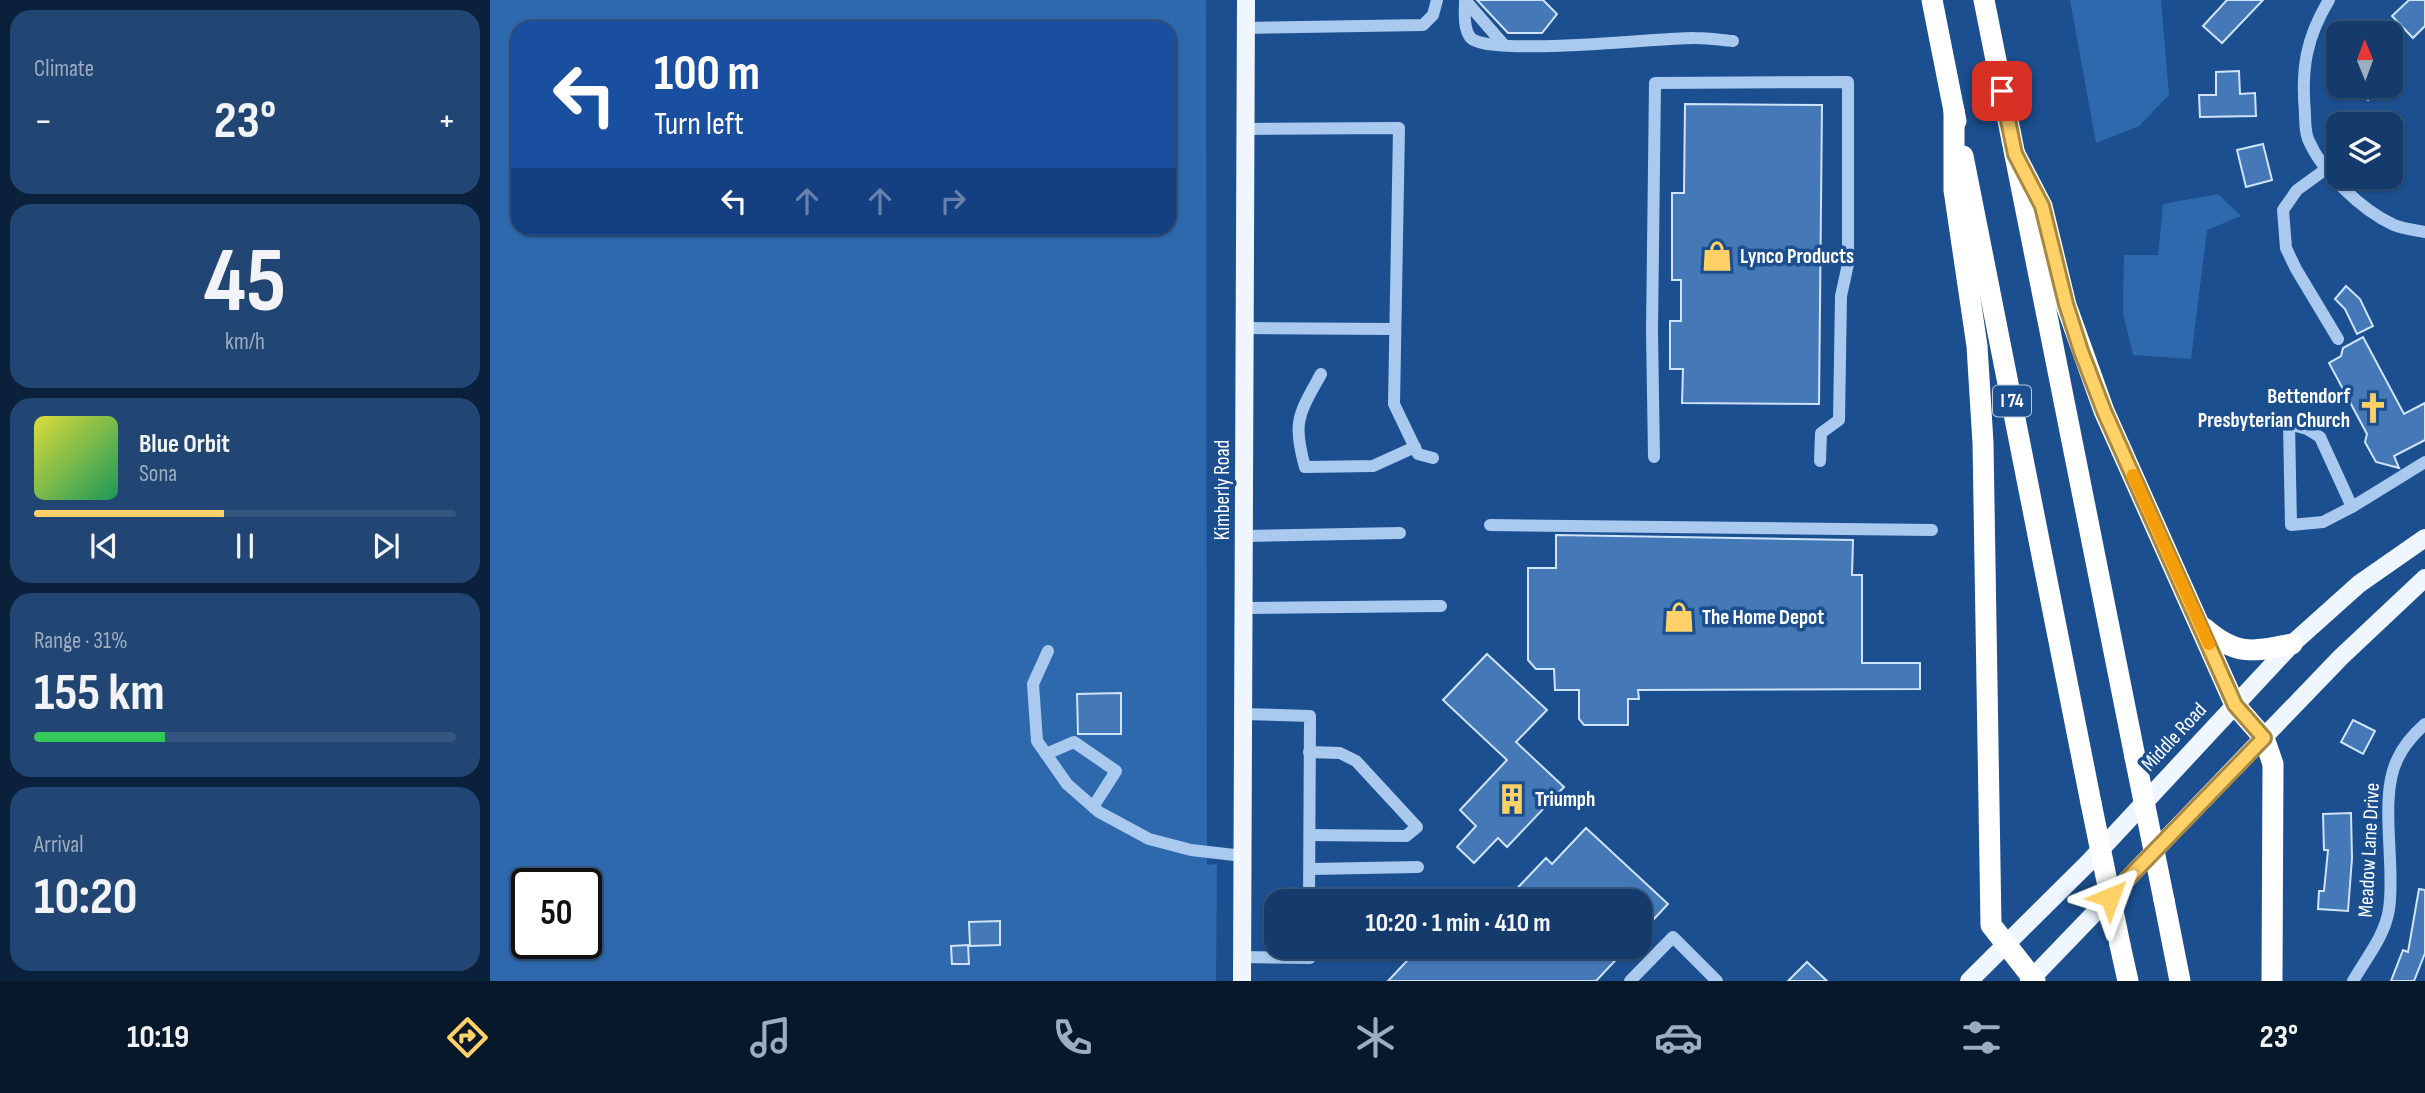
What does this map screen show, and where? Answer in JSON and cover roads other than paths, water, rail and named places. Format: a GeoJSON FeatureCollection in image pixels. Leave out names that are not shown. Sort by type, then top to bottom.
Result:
{"type":"FeatureCollection","features":[{"type":"Feature","properties":{"kind":"highway","name":"I 74"},"geometry":{"type":"LineString","coordinates":[[1932,0],[2128,981]]}},
{"type":"Feature","properties":{"kind":"highway","name":"I 74"},"geometry":{"type":"LineString","coordinates":[[1984,0],[2180,981]]}},
{"type":"Feature","properties":{"kind":"highway"},"geometry":{"type":"LineString","coordinates":[[1954,110],[1954,190],[1977,346],[1983,443],[1992,925],[2032,980]]}},
{"type":"Feature","properties":{"kind":"highway"},"geometry":{"type":"LineString","coordinates":[[2015,154],[2042,206],[2066,304],[2104,411],[2235,705],[2264,738],[2273,764],[2272,981]]}},
{"type":"Feature","properties":{"kind":"highway"},"geometry":{"type":"LineString","coordinates":[[2201,625],[2219,641],[2233,648],[2248,651],[2292,644]]}},
{"type":"Feature","properties":{"kind":"main road","name":"Kimberly Road"},"geometry":{"type":"LineString","coordinates":[[1242,981],[1246,0]]}},
{"type":"Feature","properties":{"kind":"main road","name":"Middle Road"},"geometry":{"type":"LineString","coordinates":[[1969,981],[2089,862],[2292,644],[2359,584],[2425,538]]}},
{"type":"Feature","properties":{"kind":"main road"},"geometry":{"type":"LineString","coordinates":[[2032,980],[2375,623],[2425,578]]}},
{"type":"Feature","properties":{"kind":"street"},"geometry":{"type":"LineString","coordinates":[[1245,28],[1423,25],[1433,15],[1437,0]]}},
{"type":"Feature","properties":{"kind":"street"},"geometry":{"type":"LineString","coordinates":[[1465,0],[1465,22],[1470,37],[1478,43],[1520,47],[1696,38],[1733,41]]}},
{"type":"Feature","properties":{"kind":"street"},"geometry":{"type":"LineString","coordinates":[[1465,0],[1504,45]]}},
{"type":"Feature","properties":{"kind":"street"},"geometry":{"type":"LineString","coordinates":[[2329,0],[2315,22],[2305,55],[2303,91],[2307,138],[2326,169],[2297,190],[2283,211],[2286,248],[2338,339]]}},
{"type":"Feature","properties":{"kind":"street"},"geometry":{"type":"LineString","coordinates":[[1654,457],[1652,320],[1655,83],[1848,82],[1848,264],[1841,296],[1839,420],[1821,433],[1820,461]]}},
{"type":"Feature","properties":{"kind":"street"},"geometry":{"type":"LineString","coordinates":[[1246,129],[1399,128],[1395,404],[1418,454],[1433,458]]}},
{"type":"Feature","properties":{"kind":"street"},"geometry":{"type":"LineString","coordinates":[[2345,189],[2357,201],[2394,225],[2425,232]]}},
{"type":"Feature","properties":{"kind":"street"},"geometry":{"type":"LineString","coordinates":[[1245,328],[1395,329]]}},
{"type":"Feature","properties":{"kind":"street"},"geometry":{"type":"LineString","coordinates":[[1321,374],[1303,407],[1297,427],[1305,467],[1373,466],[1415,447]]}},
{"type":"Feature","properties":{"kind":"street"},"geometry":{"type":"LineString","coordinates":[[2352,507],[2320,438],[2307,429],[2289,424],[2291,525],[2323,522],[2352,507],[2425,462]]}},
{"type":"Feature","properties":{"kind":"street"},"geometry":{"type":"LineString","coordinates":[[1490,525],[1932,530]]}},
{"type":"Feature","properties":{"kind":"street"},"geometry":{"type":"LineString","coordinates":[[1245,536],[1400,533]]}},
{"type":"Feature","properties":{"kind":"street"},"geometry":{"type":"LineString","coordinates":[[1244,608],[1441,606]]}},
{"type":"Feature","properties":{"kind":"street"},"geometry":{"type":"LineString","coordinates":[[1048,651],[1033,684],[1037,741],[1067,783],[1093,807],[1149,839],[1191,850],[1243,856]]}},
{"type":"Feature","properties":{"kind":"street"},"geometry":{"type":"LineString","coordinates":[[1243,714],[1310,716],[1310,889]]}},
{"type":"Feature","properties":{"kind":"street","name":"Meadow Lane Drive"},"geometry":{"type":"LineString","coordinates":[[2353,981],[2383,933],[2389,909],[2389,792],[2397,759],[2425,724]]}},
{"type":"Feature","properties":{"kind":"street"},"geometry":{"type":"LineString","coordinates":[[1046,754],[1074,742],[1116,771],[1093,807]]}},
{"type":"Feature","properties":{"kind":"street"},"geometry":{"type":"LineString","coordinates":[[1309,752],[1340,752],[1356,761],[1417,827],[1406,836],[1310,835]]}},
{"type":"Feature","properties":{"kind":"street"},"geometry":{"type":"LineString","coordinates":[[1311,869],[1418,867]]}},
{"type":"Feature","properties":{"kind":"street"},"geometry":{"type":"LineString","coordinates":[[1630,981],[1673,937],[1717,981]]}},
{"type":"Feature","properties":{"kind":"street"},"geometry":{"type":"LineString","coordinates":[[1242,957],[1264,957]]}},
{"type":"Feature","properties":{"kind":"place","name":"Lynco Products"},"geometry":{"type":"Point","coordinates":[1717,256]}},
{"type":"Feature","properties":{"kind":"place","name":"Bettendorf Presbyterian Church"},"geometry":{"type":"Point","coordinates":[2373,408]}},
{"type":"Feature","properties":{"kind":"place","name":"The Home Depot"},"geometry":{"type":"Point","coordinates":[1679,617]}},
{"type":"Feature","properties":{"kind":"place","name":"Triumph"},"geometry":{"type":"Point","coordinates":[1512,799]}}]}
